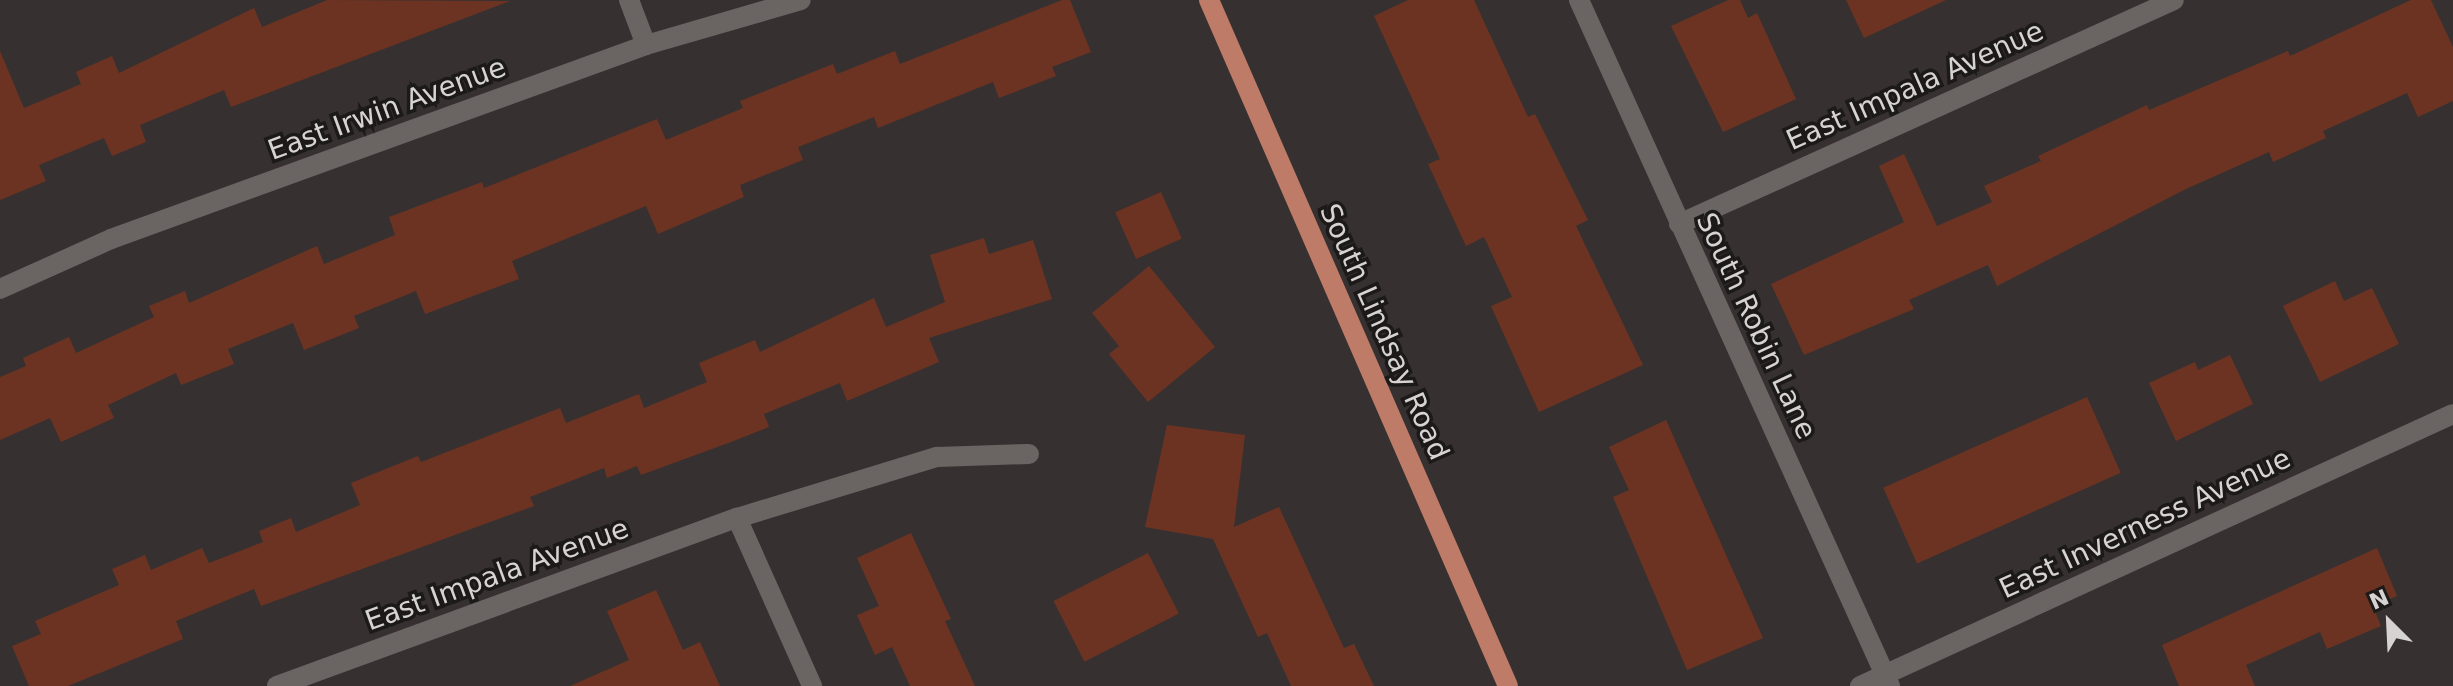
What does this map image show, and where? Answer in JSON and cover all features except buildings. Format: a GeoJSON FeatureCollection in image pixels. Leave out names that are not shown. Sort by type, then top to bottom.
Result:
{"type":"FeatureCollection","features":[{"type":"Feature","properties":{"kind":"main road","name":"South Lindsay Road"},"geometry":{"type":"LineString","coordinates":[[1209,0],[1508,686]]}},
{"type":"Feature","properties":{"kind":"street"},"geometry":{"type":"LineString","coordinates":[[629,0],[646,45]]}},
{"type":"Feature","properties":{"kind":"street","name":"East Irwin Avenue"},"geometry":{"type":"LineString","coordinates":[[0,289],[111,239],[646,45],[801,0]]}},
{"type":"Feature","properties":{"kind":"street","name":"South Robin Lane"},"geometry":{"type":"LineString","coordinates":[[1579,0],[1887,680]]}},
{"type":"Feature","properties":{"kind":"street","name":"East Impala Avenue"},"geometry":{"type":"LineString","coordinates":[[1679,224],[2174,0]]}},
{"type":"Feature","properties":{"kind":"street","name":"East Inverness Avenue"},"geometry":{"type":"LineString","coordinates":[[1860,686],[1887,680],[2453,414]]}},
{"type":"Feature","properties":{"kind":"street","name":"East Impala Avenue"},"geometry":{"type":"LineString","coordinates":[[277,686],[737,518],[937,457],[1029,454]]}},
{"type":"Feature","properties":{"kind":"street"},"geometry":{"type":"LineString","coordinates":[[737,518],[812,686]]}}]}
